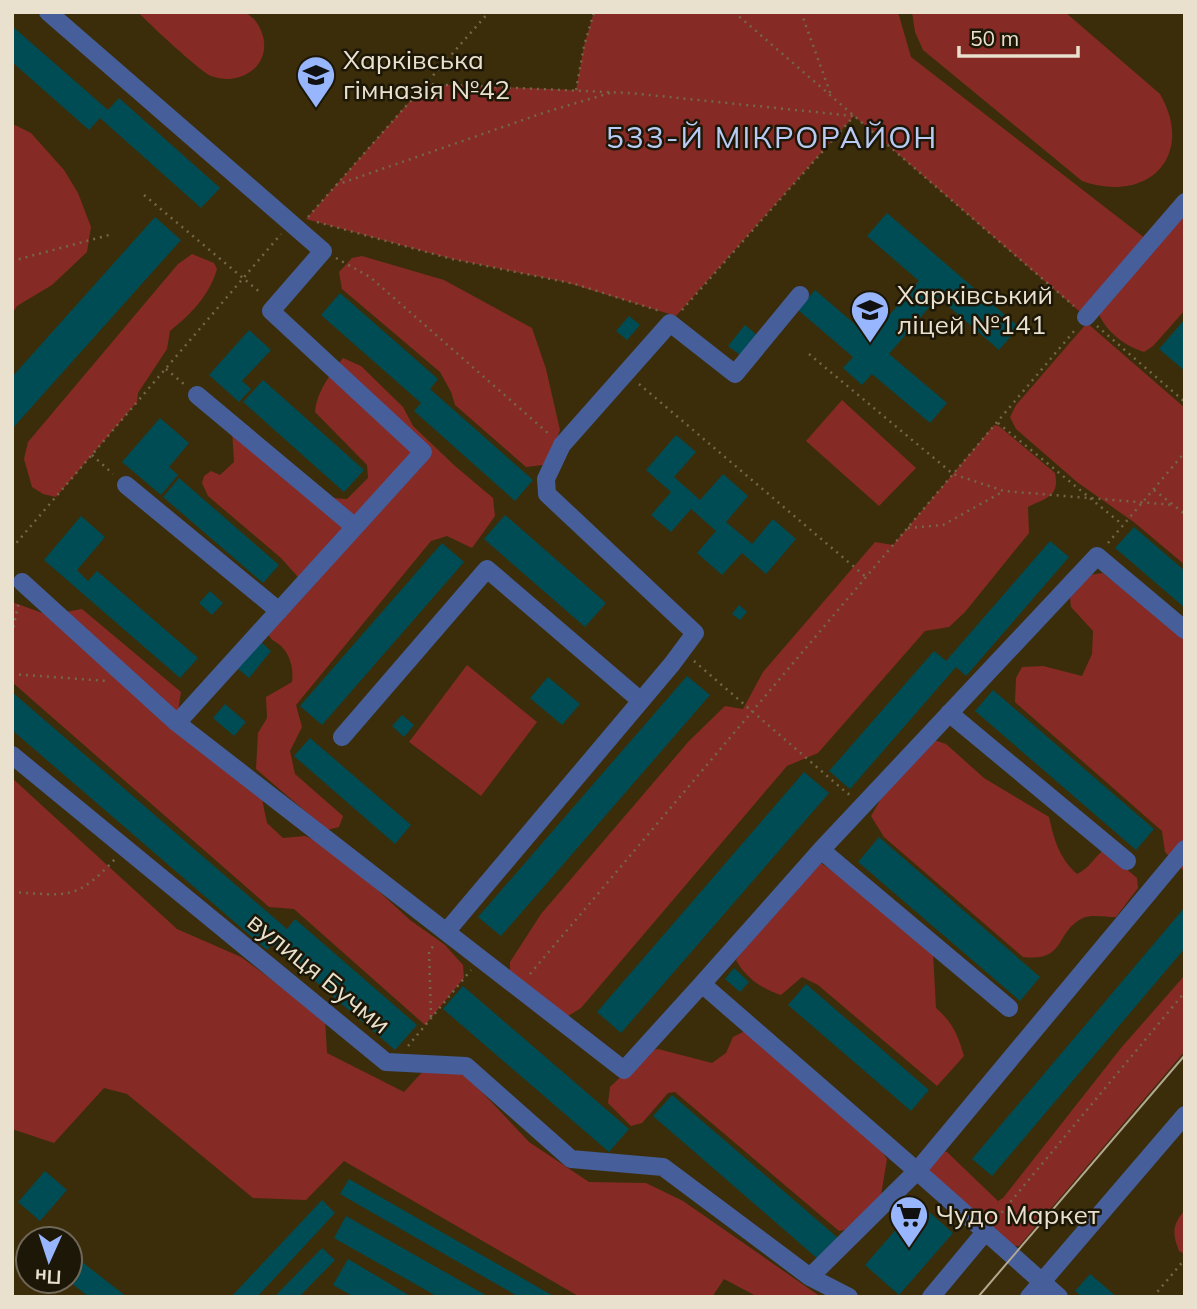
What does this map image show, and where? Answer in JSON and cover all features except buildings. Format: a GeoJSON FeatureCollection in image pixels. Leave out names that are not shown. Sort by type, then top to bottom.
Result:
{"type":"FeatureCollection","features":[{"type":"Feature","properties":{"kind":"street"},"geometry":{"type":"LineString","coordinates":[[48,12],[323,251],[271,311],[423,452],[177,723]]}},
{"type":"Feature","properties":{"kind":"street"},"geometry":{"type":"LineString","coordinates":[[1086,317],[1185,202]]}},
{"type":"Feature","properties":{"kind":"street"},"geometry":{"type":"LineString","coordinates":[[446,932],[695,633],[547,494],[546,479],[562,445],[673,320],[735,374],[800,295]]}},
{"type":"Feature","properties":{"kind":"street"},"geometry":{"type":"LineString","coordinates":[[197,395],[355,527]]}},
{"type":"Feature","properties":{"kind":"street"},"geometry":{"type":"LineString","coordinates":[[126,485],[279,611]]}},
{"type":"Feature","properties":{"kind":"street"},"geometry":{"type":"LineString","coordinates":[[22,582],[177,723],[624,1070],[821,850],[1097,556],[1185,630]]}},
{"type":"Feature","properties":{"kind":"street"},"geometry":{"type":"LineString","coordinates":[[342,737],[487,569],[640,701]]}},
{"type":"Feature","properties":{"kind":"street"},"geometry":{"type":"LineString","coordinates":[[950,713],[1128,861]]}},
{"type":"Feature","properties":{"kind":"street","name":"вулиця Бучми"},"geometry":{"type":"LineString","coordinates":[[12,755],[386,1062],[466,1066],[571,1159],[663,1167],[810,1277],[849,1297]]}},
{"type":"Feature","properties":{"kind":"street"},"geometry":{"type":"LineString","coordinates":[[810,1277],[917,1171],[1185,849]]}},
{"type":"Feature","properties":{"kind":"street"},"geometry":{"type":"LineString","coordinates":[[821,850],[1009,1007]]}},
{"type":"Feature","properties":{"kind":"street"},"geometry":{"type":"LineString","coordinates":[[702,984],[1059,1297]]}},
{"type":"Feature","properties":{"kind":"street"},"geometry":{"type":"LineString","coordinates":[[1028,1297],[1185,1115]]}},
{"type":"Feature","properties":{"kind":"street"},"geometry":{"type":"LineString","coordinates":[[932,1297],[986,1231]]}},
{"type":"Feature","properties":{"kind":"path"},"geometry":{"type":"LineString","coordinates":[[489,12],[306,219],[452,259],[575,284],[673,320],[854,116]]}},
{"type":"Feature","properties":{"kind":"path"},"geometry":{"type":"LineString","coordinates":[[576,90],[594,12]]}},
{"type":"Feature","properties":{"kind":"path"},"geometry":{"type":"LineString","coordinates":[[734,12],[1185,402]]}},
{"type":"Feature","properties":{"kind":"path"},"geometry":{"type":"LineString","coordinates":[[801,12],[831,96]]}},
{"type":"Feature","properties":{"kind":"path"},"geometry":{"type":"LineString","coordinates":[[425,84],[613,92],[752,103],[854,116]]}},
{"type":"Feature","properties":{"kind":"path"},"geometry":{"type":"LineString","coordinates":[[336,186],[534,116],[613,92]]}},
{"type":"Feature","properties":{"kind":"path"},"geometry":{"type":"LineString","coordinates":[[144,195],[275,306]]}},
{"type":"Feature","properties":{"kind":"path"},"geometry":{"type":"LineString","coordinates":[[12,548],[291,223]]}},
{"type":"Feature","properties":{"kind":"path"},"geometry":{"type":"LineString","coordinates":[[12,261],[109,235]]}},
{"type":"Feature","properties":{"kind":"path"},"geometry":{"type":"LineString","coordinates":[[323,251],[370,276],[562,445]]}},
{"type":"Feature","properties":{"kind":"path"},"geometry":{"type":"LineString","coordinates":[[518,988],[1086,317]]}},
{"type":"Feature","properties":{"kind":"path"},"geometry":{"type":"LineString","coordinates":[[809,354],[953,474],[1004,491],[1174,505]]}},
{"type":"Feature","properties":{"kind":"path"},"geometry":{"type":"LineString","coordinates":[[166,369],[197,395]]}},
{"type":"Feature","properties":{"kind":"path"},"geometry":{"type":"LineString","coordinates":[[626,373],[866,577]]}},
{"type":"Feature","properties":{"kind":"path"},"geometry":{"type":"LineString","coordinates":[[997,422],[1123,525]]}},
{"type":"Feature","properties":{"kind":"path"},"geometry":{"type":"LineString","coordinates":[[1097,556],[1185,452]]}},
{"type":"Feature","properties":{"kind":"path"},"geometry":{"type":"LineString","coordinates":[[92,455],[126,485]]}},
{"type":"Feature","properties":{"kind":"path"},"geometry":{"type":"LineString","coordinates":[[1153,489],[1185,514]]}},
{"type":"Feature","properties":{"kind":"path"},"geometry":{"type":"LineString","coordinates":[[908,528],[943,525],[1004,491]]}},
{"type":"Feature","properties":{"kind":"path"},"geometry":{"type":"LineString","coordinates":[[12,634],[22,582]]}},
{"type":"Feature","properties":{"kind":"path"},"geometry":{"type":"LineString","coordinates":[[682,650],[848,794],[881,786]]}},
{"type":"Feature","properties":{"kind":"path"},"geometry":{"type":"LineString","coordinates":[[12,674],[107,681]]}},
{"type":"Feature","properties":{"kind":"path"},"geometry":{"type":"LineString","coordinates":[[12,892],[70,895],[95,880],[125,848]]}},
{"type":"Feature","properties":{"kind":"path"},"geometry":{"type":"LineString","coordinates":[[431,1017],[429,951],[446,932]]}},
{"type":"Feature","properties":{"kind":"path"},"geometry":{"type":"LineString","coordinates":[[395,1063],[464,978]]}},
{"type":"Feature","properties":{"kind":"path"},"geometry":{"type":"LineString","coordinates":[[986,1231],[1185,992]]}},
{"type":"Feature","properties":{"kind":"path"},"geometry":{"type":"LineString","coordinates":[[1153,1297],[1185,1259]]}},
{"type":"Feature","properties":{"kind":"shaded area"},"geometry":{"type":"Polygon","coordinates":[[[138,12],[245,12],[256,22],[263,36],[262,58],[247,74],[236,78],[211,76],[186,57],[138,12]]]}},
{"type":"Feature","properties":{"kind":"shaded area"},"geometry":{"type":"Polygon","coordinates":[[[594,12],[898,12],[911,57],[1150,242],[1086,317],[854,116],[676,316],[565,282],[452,259],[306,219],[425,84],[576,90],[594,12]]]}},
{"type":"Feature","properties":{"kind":"shaded area"},"geometry":{"type":"Polygon","coordinates":[[[912,12],[1065,12],[1160,94],[1170,117],[1172,137],[1168,155],[1159,170],[1145,180],[1127,186],[1105,186],[1082,181],[923,50],[915,32],[912,12]]]}},
{"type":"Feature","properties":{"kind":"shaded area"},"geometry":{"type":"Polygon","coordinates":[[[15,125],[31,133],[64,170],[78,193],[91,227],[87,252],[52,285],[17,306],[12,314],[12,127],[15,125]]]}},
{"type":"Feature","properties":{"kind":"shaded area"},"geometry":{"type":"Polygon","coordinates":[[[1185,211],[1185,310],[1153,346],[1144,352],[1116,337],[1098,312],[1185,211]]]}},
{"type":"Feature","properties":{"kind":"shaded area"},"geometry":{"type":"Polygon","coordinates":[[[192,254],[214,263],[217,269],[214,279],[198,304],[170,331],[167,349],[138,393],[137,402],[56,497],[43,494],[32,487],[24,459],[28,442],[178,264],[192,254]]]}},
{"type":"Feature","properties":{"kind":"shaded area"},"geometry":{"type":"Polygon","coordinates":[[[362,256],[444,280],[532,328],[546,369],[560,430],[543,465],[526,467],[455,405],[440,372],[342,289],[339,272],[352,258],[362,256]]]}},
{"type":"Feature","properties":{"kind":"shaded area"},"geometry":{"type":"Polygon","coordinates":[[[1087,323],[1185,408],[1185,565],[1135,523],[1077,482],[1016,429],[1010,417],[1016,405],[1087,323]]]}},
{"type":"Feature","properties":{"kind":"shaded area"},"geometry":{"type":"Polygon","coordinates":[[[343,358],[361,366],[403,407],[413,426],[493,498],[495,516],[472,548],[447,536],[431,541],[296,705],[302,727],[290,751],[295,774],[343,816],[339,827],[327,830],[256,769],[258,733],[267,718],[266,697],[292,682],[292,667],[286,653],[268,633],[294,607],[306,586],[281,558],[208,496],[202,483],[204,476],[211,471],[220,475],[234,462],[232,430],[240,425],[248,426],[330,498],[347,499],[368,478],[367,465],[315,412],[321,390],[343,358]]]}},
{"type":"Feature","properties":{"kind":"shaded area"},"geometry":{"type":"Polygon","coordinates":[[[842,400],[916,468],[879,506],[806,441],[842,400]]]}},
{"type":"Feature","properties":{"kind":"shaded area"},"geometry":{"type":"Polygon","coordinates":[[[994,425],[999,426],[1055,473],[1055,487],[1050,496],[1028,507],[1029,533],[965,612],[949,627],[925,631],[818,753],[787,766],[581,1008],[565,1018],[510,974],[510,962],[541,914],[689,741],[725,706],[743,709],[763,672],[875,542],[893,545],[994,425]]]}},
{"type":"Feature","properties":{"kind":"shaded area"},"geometry":{"type":"Polygon","coordinates":[[[1103,573],[1185,640],[1185,872],[1165,852],[1162,831],[1015,702],[1016,678],[1022,667],[1043,666],[1082,676],[1092,654],[1093,631],[1071,607],[1070,598],[1089,575],[1103,573]]]}},
{"type":"Feature","properties":{"kind":"shaded area"},"geometry":{"type":"Polygon","coordinates":[[[12,602],[48,615],[82,609],[181,692],[178,711],[262,799],[267,823],[283,838],[305,836],[331,847],[410,920],[445,945],[463,965],[464,978],[425,1025],[294,909],[269,907],[12,682],[12,602]]]}},
{"type":"Feature","properties":{"kind":"shaded area"},"geometry":{"type":"Polygon","coordinates":[[[467,665],[537,722],[481,796],[409,742],[467,665]]]}},
{"type":"Feature","properties":{"kind":"shaded area"},"geometry":{"type":"Polygon","coordinates":[[[934,740],[946,744],[984,778],[1049,817],[1062,855],[1077,874],[1104,850],[1137,878],[1138,888],[1116,917],[1083,918],[1074,924],[1054,951],[1037,957],[1023,957],[884,837],[871,816],[886,790],[934,740]]]}},
{"type":"Feature","properties":{"kind":"shaded area"},"geometry":{"type":"Polygon","coordinates":[[[12,778],[177,929],[241,957],[325,1019],[327,1053],[404,1092],[425,1069],[465,1074],[529,1142],[589,1182],[646,1183],[683,1201],[821,1297],[758,1297],[724,1279],[712,1297],[580,1297],[344,1161],[306,1200],[253,1198],[127,1094],[104,1088],[54,1143],[12,1129],[12,778]]]}},
{"type":"Feature","properties":{"kind":"shaded area"},"geometry":{"type":"Polygon","coordinates":[[[821,863],[864,893],[933,953],[936,1008],[954,1030],[964,1056],[937,1086],[818,985],[802,977],[781,995],[755,982],[736,960],[821,863]]]}},
{"type":"Feature","properties":{"kind":"shaded area"},"geometry":{"type":"Polygon","coordinates":[[[1185,975],[1185,1051],[1019,1246],[1008,1245],[927,1175],[930,1163],[943,1151],[947,1152],[998,1201],[1003,1198],[1121,1048],[1185,975]]]}},
{"type":"Feature","properties":{"kind":"shaded area"},"geometry":{"type":"Polygon","coordinates":[[[745,1031],[878,1146],[887,1159],[880,1201],[853,1228],[839,1231],[675,1092],[668,1093],[642,1123],[631,1126],[608,1103],[610,1087],[648,1051],[658,1049],[712,1063],[726,1053],[733,1037],[745,1031]]]}},
{"type":"Feature","properties":{"kind":"shaded area"},"geometry":{"type":"Polygon","coordinates":[[[1185,1210],[1185,1254],[1179,1251],[1174,1234],[1178,1220],[1185,1210]]]}},
{"type":"Feature","properties":{"kind":"tram line"},"geometry":{"type":"LineString","coordinates":[[978,1297],[1185,1055]]}},
{"type":"Feature","properties":{"kind":"place","name":"Харківська гімназія №42"},"geometry":{"type":"Point","coordinates":[316,109]}},
{"type":"Feature","properties":{"kind":"place","name":"Харківський ліцей №141"},"geometry":{"type":"Point","coordinates":[870,344]}},
{"type":"Feature","properties":{"kind":"place","name":"Чудо Маркет"},"geometry":{"type":"Point","coordinates":[909,1249]}},
{"type":"Feature","properties":{"kind":"district","name":"533-Й МІКРОРАЙОН"},"geometry":{"type":"Point","coordinates":[772,138]}}]}
